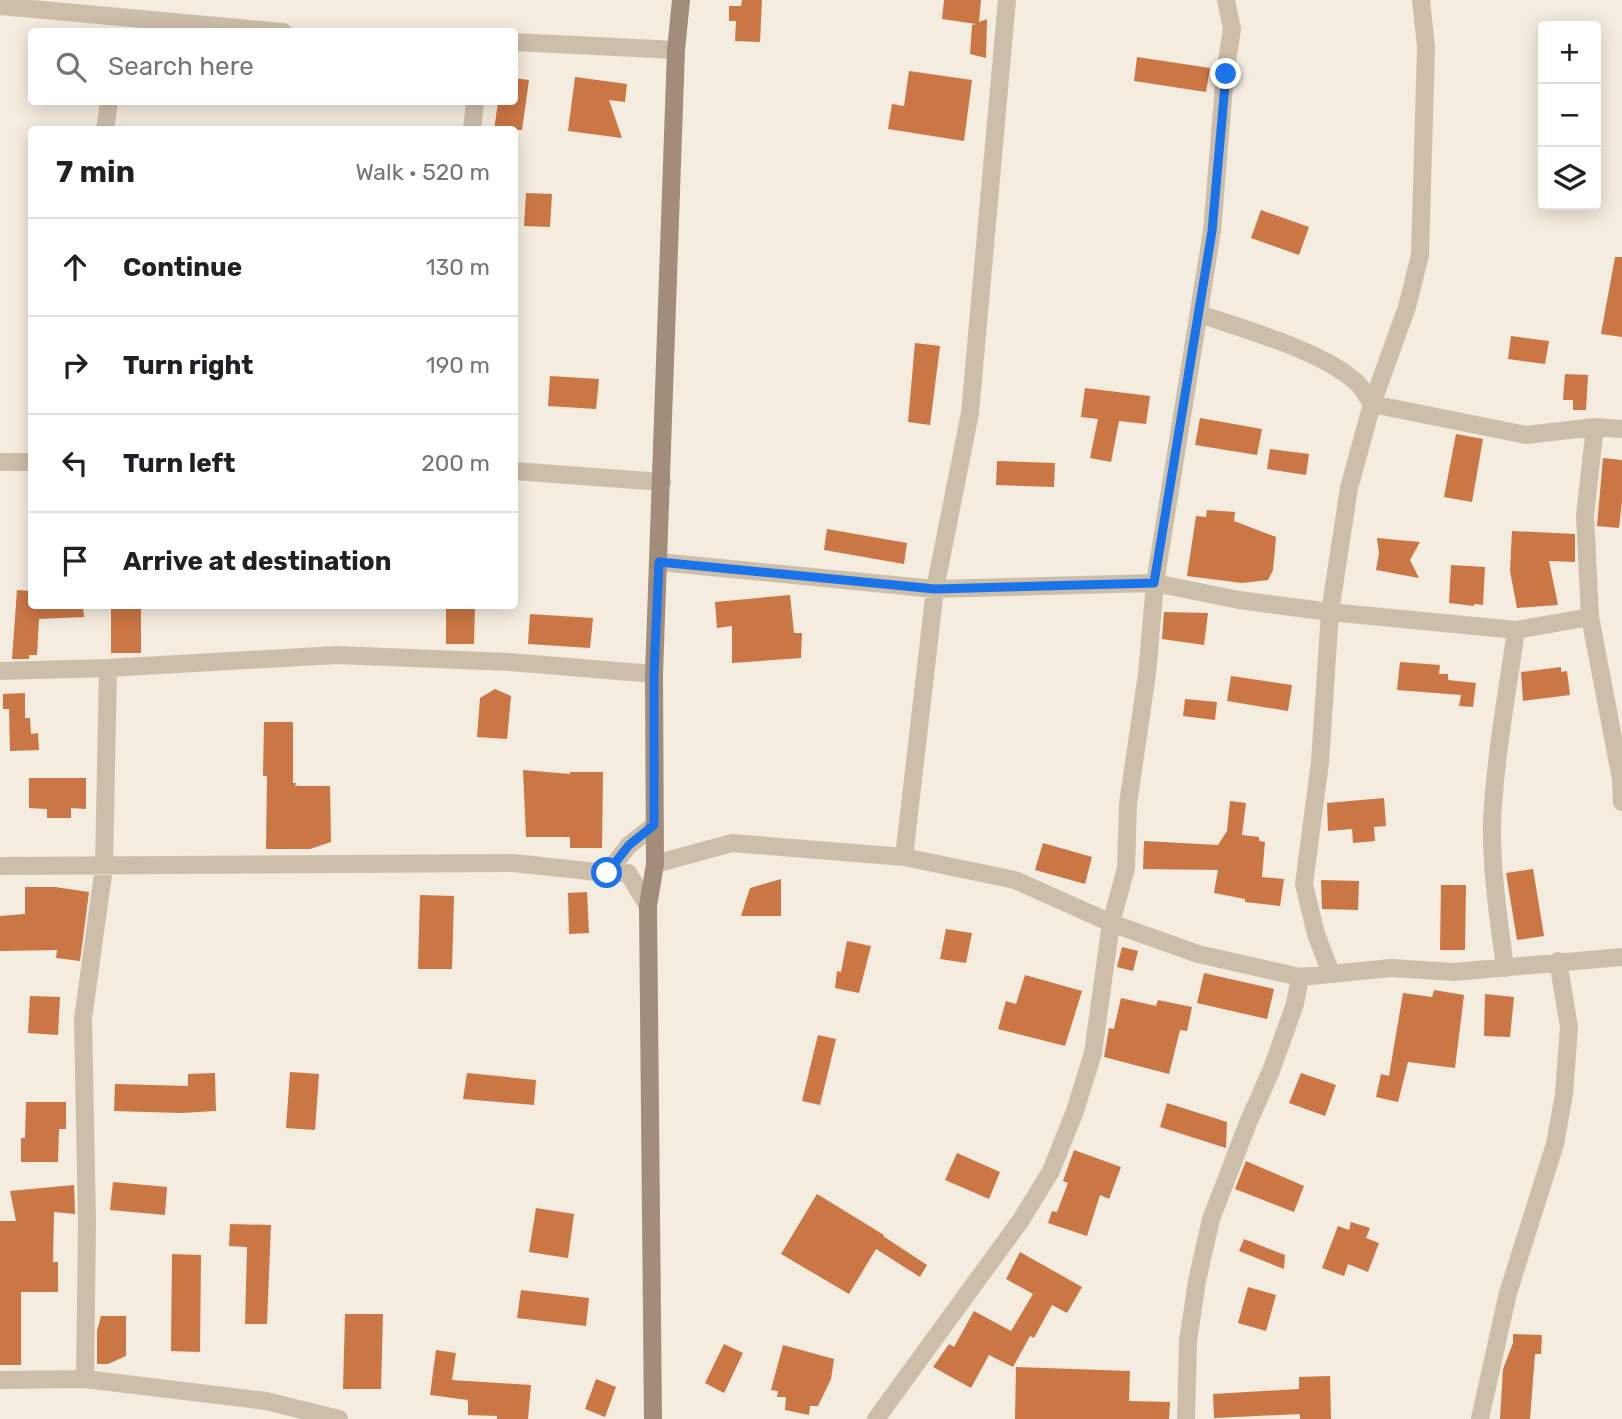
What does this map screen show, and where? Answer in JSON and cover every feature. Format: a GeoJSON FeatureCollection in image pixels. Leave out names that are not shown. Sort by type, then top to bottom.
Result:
{"type":"FeatureCollection","features":[{"type":"Feature","properties":{"kind":"main road"},"geometry":{"type":"LineString","coordinates":[[653,1419],[648,906],[655,864],[654,674],[676,50],[681,0]]}},
{"type":"Feature","properties":{"kind":"street"},"geometry":{"type":"LineString","coordinates":[[904,857],[935,589],[970,413],[1007,0]]}},
{"type":"Feature","properties":{"kind":"street"},"geometry":{"type":"LineString","coordinates":[[876,1419],[1021,1220],[1051,1171],[1075,1111],[1093,1053],[1111,923],[1126,868],[1128,804],[1147,674],[1154,583],[1212,231],[1232,29],[1226,0]]}},
{"type":"Feature","properties":{"kind":"street"},"geometry":{"type":"LineString","coordinates":[[1331,973],[1316,933],[1304,884],[1320,762],[1330,612],[1349,488],[1372,404],[1407,307],[1420,255],[1426,47],[1421,0]]}},
{"type":"Feature","properties":{"kind":"street"},"geometry":{"type":"LineString","coordinates":[[0,6],[45,4],[117,24],[200,28]]}},
{"type":"Feature","properties":{"kind":"street"},"geometry":{"type":"LineString","coordinates":[[518,42],[676,50]]}},
{"type":"Feature","properties":{"kind":"street"},"geometry":{"type":"LineString","coordinates":[[106,126],[109,105]]}},
{"type":"Feature","properties":{"kind":"street"},"geometry":{"type":"LineString","coordinates":[[472,126],[475,105]]}},
{"type":"Feature","properties":{"kind":"street"},"geometry":{"type":"LineString","coordinates":[[1200,314],[1299,350],[1338,368],[1358,383],[1372,404],[1526,435],[1595,427],[1622,429]]}},
{"type":"Feature","properties":{"kind":"street"},"geometry":{"type":"LineString","coordinates":[[1595,427],[1585,515],[1590,617],[1621,779],[1622,802]]}},
{"type":"Feature","properties":{"kind":"street"},"geometry":{"type":"LineString","coordinates":[[0,462],[28,462]]}},
{"type":"Feature","properties":{"kind":"street"},"geometry":{"type":"LineString","coordinates":[[518,471],[662,482]]}},
{"type":"Feature","properties":{"kind":"street"},"geometry":{"type":"LineString","coordinates":[[659,562],[935,589],[1154,583],[1239,600],[1330,612],[1516,630],[1590,617]]}},
{"type":"Feature","properties":{"kind":"street"},"geometry":{"type":"LineString","coordinates":[[1505,968],[1494,881],[1492,823],[1498,753],[1516,630]]}},
{"type":"Feature","properties":{"kind":"street"},"geometry":{"type":"LineString","coordinates":[[0,671],[337,655],[509,662],[654,674]]}},
{"type":"Feature","properties":{"kind":"street"},"geometry":{"type":"LineString","coordinates":[[85,1379],[87,1223],[83,1019],[104,867],[107,668]]}},
{"type":"Feature","properties":{"kind":"street"},"geometry":{"type":"LineString","coordinates":[[607,873],[629,845],[654,825]]}},
{"type":"Feature","properties":{"kind":"street"},"geometry":{"type":"LineString","coordinates":[[655,864],[732,843],[904,857],[1015,880],[1111,923],[1198,954],[1300,977],[1391,968],[1454,972],[1622,957]]}},
{"type":"Feature","properties":{"kind":"street"},"geometry":{"type":"LineString","coordinates":[[0,866],[513,863],[628,873],[648,906]]}},
{"type":"Feature","properties":{"kind":"street"},"geometry":{"type":"LineString","coordinates":[[1480,1419],[1508,1293],[1555,1144],[1564,1094],[1570,1027],[1558,961]]}},
{"type":"Feature","properties":{"kind":"street"},"geometry":{"type":"LineString","coordinates":[[1186,1419],[1188,1341],[1197,1281],[1212,1219],[1244,1133],[1271,1071],[1295,1004],[1300,977]]}},
{"type":"Feature","properties":{"kind":"street"},"geometry":{"type":"LineString","coordinates":[[0,1380],[85,1379],[266,1401],[339,1419]]}},
{"type":"Feature","properties":{"kind":"building"},"geometry":{"type":"Polygon","coordinates":[[[742,0],[762,0],[760,42],[735,41],[736,21],[729,21],[729,6],[741,6],[742,0]]]}},
{"type":"Feature","properties":{"kind":"building"},"geometry":{"type":"Polygon","coordinates":[[[944,0],[981,0],[979,22],[987,19],[986,58],[970,54],[972,25],[976,24],[942,19],[944,0]]]}},
{"type":"Feature","properties":{"kind":"building"},"geometry":{"type":"Polygon","coordinates":[[[1137,57],[1210,68],[1206,92],[1134,81],[1137,57]]]}},
{"type":"Feature","properties":{"kind":"building"},"geometry":{"type":"Polygon","coordinates":[[[909,71],[972,80],[964,141],[888,129],[892,104],[904,106],[909,71]]]}},
{"type":"Feature","properties":{"kind":"building"},"geometry":{"type":"Polygon","coordinates":[[[575,77],[627,84],[625,102],[609,100],[622,138],[568,131],[575,77]]]}},
{"type":"Feature","properties":{"kind":"building"},"geometry":{"type":"Polygon","coordinates":[[[518,79],[529,80],[522,130],[518,130],[518,126],[495,126],[498,105],[518,105],[518,79]]]}},
{"type":"Feature","properties":{"kind":"building"},"geometry":{"type":"Polygon","coordinates":[[[526,193],[552,194],[550,227],[524,226],[526,193]]]}},
{"type":"Feature","properties":{"kind":"building"},"geometry":{"type":"Polygon","coordinates":[[[1261,210],[1309,227],[1299,255],[1251,238],[1261,210]]]}},
{"type":"Feature","properties":{"kind":"building"},"geometry":{"type":"Polygon","coordinates":[[[1615,257],[1622,257],[1622,337],[1601,334],[1615,257]]]}},
{"type":"Feature","properties":{"kind":"building"},"geometry":{"type":"Polygon","coordinates":[[[1511,336],[1549,341],[1545,364],[1508,359],[1511,336]]]}},
{"type":"Feature","properties":{"kind":"building"},"geometry":{"type":"Polygon","coordinates":[[[915,343],[940,346],[930,425],[908,422],[915,343]]]}},
{"type":"Feature","properties":{"kind":"building"},"geometry":{"type":"Polygon","coordinates":[[[1565,374],[1588,375],[1586,410],[1573,410],[1573,400],[1563,400],[1565,374]]]}},
{"type":"Feature","properties":{"kind":"building"},"geometry":{"type":"Polygon","coordinates":[[[550,376],[599,379],[596,409],[548,406],[550,376]]]}},
{"type":"Feature","properties":{"kind":"building"},"geometry":{"type":"Polygon","coordinates":[[[1085,388],[1150,396],[1146,424],[1119,421],[1111,462],[1090,458],[1098,419],[1081,417],[1085,388]]]}},
{"type":"Feature","properties":{"kind":"building"},"geometry":{"type":"Polygon","coordinates":[[[1200,418],[1262,429],[1257,455],[1195,445],[1200,418]]]}},
{"type":"Feature","properties":{"kind":"building"},"geometry":{"type":"Polygon","coordinates":[[[1456,434],[1483,439],[1472,502],[1444,497],[1456,434]]]}},
{"type":"Feature","properties":{"kind":"building"},"geometry":{"type":"Polygon","coordinates":[[[1270,449],[1309,454],[1306,475],[1267,469],[1270,449]]]}},
{"type":"Feature","properties":{"kind":"building"},"geometry":{"type":"Polygon","coordinates":[[[1603,458],[1622,460],[1619,528],[1597,526],[1603,458]]]}},
{"type":"Feature","properties":{"kind":"building"},"geometry":{"type":"Polygon","coordinates":[[[997,461],[1055,463],[1054,487],[996,485],[997,461]]]}},
{"type":"Feature","properties":{"kind":"building"},"geometry":{"type":"Polygon","coordinates":[[[1207,510],[1235,512],[1234,521],[1276,537],[1273,570],[1268,580],[1242,583],[1187,576],[1196,516],[1206,517],[1207,510]]]}},
{"type":"Feature","properties":{"kind":"building"},"geometry":{"type":"Polygon","coordinates":[[[827,529],[907,543],[904,564],[824,550],[827,529]]]}},
{"type":"Feature","properties":{"kind":"building"},"geometry":{"type":"Polygon","coordinates":[[[1512,531],[1575,534],[1575,562],[1549,561],[1558,605],[1517,608],[1510,571],[1512,531]]]}},
{"type":"Feature","properties":{"kind":"building"},"geometry":{"type":"Polygon","coordinates":[[[1377,538],[1420,542],[1410,560],[1419,578],[1376,570],[1379,553],[1377,538]]]}},
{"type":"Feature","properties":{"kind":"building"},"geometry":{"type":"Polygon","coordinates":[[[1451,565],[1485,567],[1483,605],[1449,603],[1451,565]]]}},
{"type":"Feature","properties":{"kind":"building"},"geometry":{"type":"Polygon","coordinates":[[[17,590],[28,591],[28,609],[83,609],[84,617],[39,619],[37,655],[29,655],[29,659],[12,659],[17,590]]]}},
{"type":"Feature","properties":{"kind":"building"},"geometry":{"type":"Polygon","coordinates":[[[790,595],[794,633],[802,633],[801,658],[732,663],[732,626],[717,628],[715,602],[790,595]]]}},
{"type":"Feature","properties":{"kind":"building"},"geometry":{"type":"Polygon","coordinates":[[[111,609],[141,609],[141,653],[111,653],[111,609]]]}},
{"type":"Feature","properties":{"kind":"building"},"geometry":{"type":"Polygon","coordinates":[[[446,609],[475,609],[474,644],[446,644],[446,609]]]}},
{"type":"Feature","properties":{"kind":"building"},"geometry":{"type":"Polygon","coordinates":[[[1164,612],[1208,613],[1204,645],[1162,639],[1164,612]]]}},
{"type":"Feature","properties":{"kind":"building"},"geometry":{"type":"Polygon","coordinates":[[[530,614],[593,618],[590,648],[528,644],[530,614]]]}},
{"type":"Feature","properties":{"kind":"building"},"geometry":{"type":"Polygon","coordinates":[[[1400,662],[1440,665],[1439,674],[1448,674],[1448,680],[1476,683],[1473,707],[1459,706],[1461,695],[1397,690],[1400,662]]]}},
{"type":"Feature","properties":{"kind":"building"},"geometry":{"type":"Polygon","coordinates":[[[1561,667],[1561,672],[1567,671],[1570,695],[1523,701],[1521,672],[1561,667]]]}},
{"type":"Feature","properties":{"kind":"building"},"geometry":{"type":"Polygon","coordinates":[[[1231,676],[1292,685],[1288,711],[1227,701],[1231,676]]]}},
{"type":"Feature","properties":{"kind":"building"},"geometry":{"type":"Polygon","coordinates":[[[495,689],[511,696],[507,739],[477,737],[480,698],[495,689]]]}},
{"type":"Feature","properties":{"kind":"building"},"geometry":{"type":"Polygon","coordinates":[[[25,693],[25,718],[30,718],[31,734],[38,733],[39,750],[10,751],[9,709],[3,709],[3,694],[25,693]]]}},
{"type":"Feature","properties":{"kind":"building"},"geometry":{"type":"Polygon","coordinates":[[[1185,699],[1217,702],[1215,720],[1183,716],[1185,699]]]}},
{"type":"Feature","properties":{"kind":"building"},"geometry":{"type":"Polygon","coordinates":[[[264,722],[293,722],[295,786],[330,786],[331,842],[310,849],[266,849],[267,776],[263,776],[264,722]]]}},
{"type":"Feature","properties":{"kind":"building"},"geometry":{"type":"Polygon","coordinates":[[[523,770],[570,774],[603,772],[602,848],[570,848],[570,837],[526,837],[523,770]]]}},
{"type":"Feature","properties":{"kind":"building"},"geometry":{"type":"Polygon","coordinates":[[[29,778],[86,778],[86,809],[71,808],[71,818],[47,818],[47,809],[29,808],[29,778]]]}},
{"type":"Feature","properties":{"kind":"building"},"geometry":{"type":"Polygon","coordinates":[[[1384,798],[1386,826],[1374,827],[1375,841],[1353,843],[1352,829],[1328,831],[1327,803],[1384,798]]]}},
{"type":"Feature","properties":{"kind":"building"},"geometry":{"type":"Polygon","coordinates":[[[1230,801],[1246,803],[1242,835],[1259,837],[1259,841],[1265,842],[1262,877],[1284,879],[1280,906],[1245,902],[1245,899],[1214,893],[1218,870],[1143,869],[1144,841],[1218,845],[1227,831],[1230,801]]]}},
{"type":"Feature","properties":{"kind":"building"},"geometry":{"type":"Polygon","coordinates":[[[1043,843],[1092,857],[1085,884],[1035,870],[1043,843]]]}},
{"type":"Feature","properties":{"kind":"building"},"geometry":{"type":"Polygon","coordinates":[[[1533,869],[1544,936],[1517,940],[1506,873],[1533,869]]]}},
{"type":"Feature","properties":{"kind":"building"},"geometry":{"type":"Polygon","coordinates":[[[781,879],[781,916],[741,916],[750,888],[781,879]]]}},
{"type":"Feature","properties":{"kind":"building"},"geometry":{"type":"Polygon","coordinates":[[[1321,880],[1359,881],[1358,910],[1322,909],[1321,880]]]}},
{"type":"Feature","properties":{"kind":"building"},"geometry":{"type":"Polygon","coordinates":[[[1441,885],[1466,885],[1465,950],[1440,950],[1441,885]]]}},
{"type":"Feature","properties":{"kind":"building"},"geometry":{"type":"Polygon","coordinates":[[[25,887],[55,887],[89,892],[80,961],[56,958],[57,950],[0,951],[0,916],[25,914],[25,887]]]}},
{"type":"Feature","properties":{"kind":"building"},"geometry":{"type":"Polygon","coordinates":[[[587,892],[589,933],[569,934],[568,893],[587,892]]]}},
{"type":"Feature","properties":{"kind":"building"},"geometry":{"type":"Polygon","coordinates":[[[420,895],[454,896],[452,969],[418,969],[420,895]]]}},
{"type":"Feature","properties":{"kind":"building"},"geometry":{"type":"Polygon","coordinates":[[[946,929],[972,933],[966,963],[940,959],[946,929]]]}},
{"type":"Feature","properties":{"kind":"building"},"geometry":{"type":"Polygon","coordinates":[[[847,941],[871,946],[859,993],[835,988],[837,971],[841,972],[847,941]]]}},
{"type":"Feature","properties":{"kind":"building"},"geometry":{"type":"Polygon","coordinates":[[[1122,947],[1138,951],[1133,971],[1117,967],[1122,947]]]}},
{"type":"Feature","properties":{"kind":"building"},"geometry":{"type":"Polygon","coordinates":[[[1204,973],[1274,989],[1267,1019],[1197,1003],[1204,973]]]}},
{"type":"Feature","properties":{"kind":"building"},"geometry":{"type":"Polygon","coordinates":[[[1025,975],[1082,991],[1065,1046],[998,1029],[1006,1001],[1016,1004],[1025,975]]]}},
{"type":"Feature","properties":{"kind":"building"},"geometry":{"type":"Polygon","coordinates":[[[1434,990],[1464,995],[1455,1068],[1408,1062],[1398,1102],[1376,1097],[1381,1074],[1389,1076],[1403,993],[1432,997],[1434,990]]]}},
{"type":"Feature","properties":{"kind":"building"},"geometry":{"type":"Polygon","coordinates":[[[1485,994],[1514,997],[1510,1037],[1484,1036],[1485,994]]]}},
{"type":"Feature","properties":{"kind":"building"},"geometry":{"type":"Polygon","coordinates":[[[30,996],[60,997],[58,1035],[28,1033],[30,996]]]}},
{"type":"Feature","properties":{"kind":"building"},"geometry":{"type":"Polygon","coordinates":[[[1121,998],[1156,1006],[1158,1000],[1192,1007],[1187,1031],[1180,1030],[1169,1074],[1104,1057],[1109,1028],[1114,1029],[1121,998]]]}},
{"type":"Feature","properties":{"kind":"building"},"geometry":{"type":"Polygon","coordinates":[[[818,1035],[836,1039],[820,1105],[802,1101],[818,1035]]]}},
{"type":"Feature","properties":{"kind":"building"},"geometry":{"type":"Polygon","coordinates":[[[290,1072],[319,1074],[315,1130],[286,1128],[290,1072]]]}},
{"type":"Feature","properties":{"kind":"building"},"geometry":{"type":"Polygon","coordinates":[[[215,1073],[216,1111],[114,1111],[115,1084],[188,1086],[188,1074],[215,1073]]]}},
{"type":"Feature","properties":{"kind":"building"},"geometry":{"type":"Polygon","coordinates":[[[467,1073],[536,1080],[534,1105],[463,1099],[467,1073]]]}},
{"type":"Feature","properties":{"kind":"building"},"geometry":{"type":"Polygon","coordinates":[[[1301,1073],[1336,1085],[1325,1116],[1289,1103],[1301,1073]]]}},
{"type":"Feature","properties":{"kind":"building"},"geometry":{"type":"Polygon","coordinates":[[[26,1102],[66,1102],[66,1129],[59,1129],[58,1162],[21,1162],[26,1102]]]}},
{"type":"Feature","properties":{"kind":"building"},"geometry":{"type":"Polygon","coordinates":[[[1167,1103],[1227,1122],[1226,1148],[1160,1127],[1167,1103]]]}},
{"type":"Feature","properties":{"kind":"building"},"geometry":{"type":"Polygon","coordinates":[[[1074,1150],[1121,1167],[1109,1199],[1100,1195],[1087,1236],[1048,1223],[1052,1211],[1057,1212],[1068,1183],[1063,1181],[1074,1150]]]}},
{"type":"Feature","properties":{"kind":"building"},"geometry":{"type":"Polygon","coordinates":[[[957,1153],[1000,1172],[989,1199],[945,1180],[957,1153]]]}},
{"type":"Feature","properties":{"kind":"building"},"geometry":{"type":"Polygon","coordinates":[[[1246,1161],[1304,1186],[1294,1212],[1235,1189],[1246,1161]]]}},
{"type":"Feature","properties":{"kind":"building"},"geometry":{"type":"Polygon","coordinates":[[[113,1182],[167,1187],[165,1215],[110,1210],[113,1182]]]}},
{"type":"Feature","properties":{"kind":"building"},"geometry":{"type":"Polygon","coordinates":[[[74,1185],[75,1214],[54,1212],[53,1262],[58,1262],[58,1292],[21,1292],[21,1365],[0,1365],[0,1221],[16,1221],[10,1191],[74,1185]]]}},
{"type":"Feature","properties":{"kind":"building"},"geometry":{"type":"Polygon","coordinates":[[[817,1194],[927,1265],[920,1277],[876,1249],[849,1294],[781,1254],[817,1194]]]}},
{"type":"Feature","properties":{"kind":"building"},"geometry":{"type":"Polygon","coordinates":[[[536,1208],[574,1214],[568,1258],[529,1252],[536,1208]]]}},
{"type":"Feature","properties":{"kind":"building"},"geometry":{"type":"Polygon","coordinates":[[[1351,1222],[1370,1228],[1366,1238],[1379,1243],[1368,1272],[1348,1264],[1344,1276],[1322,1268],[1338,1226],[1349,1230],[1351,1222]]]}},
{"type":"Feature","properties":{"kind":"building"},"geometry":{"type":"Polygon","coordinates":[[[230,1224],[271,1225],[267,1324],[245,1324],[247,1247],[229,1246],[230,1224]]]}},
{"type":"Feature","properties":{"kind":"building"},"geometry":{"type":"Polygon","coordinates":[[[1244,1239],[1285,1255],[1284,1269],[1239,1251],[1244,1239]]]}},
{"type":"Feature","properties":{"kind":"building"},"geometry":{"type":"Polygon","coordinates":[[[1020,1252],[1082,1287],[1067,1313],[1052,1305],[1034,1338],[1030,1336],[1013,1367],[989,1355],[971,1388],[933,1367],[949,1344],[954,1347],[974,1311],[1011,1331],[1033,1294],[1006,1279],[1020,1252]]]}},
{"type":"Feature","properties":{"kind":"building"},"geometry":{"type":"Polygon","coordinates":[[[172,1254],[201,1255],[200,1352],[171,1351],[172,1254]]]}},
{"type":"Feature","properties":{"kind":"building"},"geometry":{"type":"Polygon","coordinates":[[[1248,1287],[1276,1295],[1266,1331],[1238,1323],[1248,1287]]]}},
{"type":"Feature","properties":{"kind":"building"},"geometry":{"type":"Polygon","coordinates":[[[521,1290],[589,1298],[586,1326],[517,1318],[521,1290]]]}},
{"type":"Feature","properties":{"kind":"building"},"geometry":{"type":"Polygon","coordinates":[[[345,1314],[383,1314],[381,1389],[343,1389],[345,1314]]]}},
{"type":"Feature","properties":{"kind":"building"},"geometry":{"type":"Polygon","coordinates":[[[101,1316],[126,1316],[126,1356],[108,1364],[97,1364],[97,1331],[101,1316]]]}},
{"type":"Feature","properties":{"kind":"building"},"geometry":{"type":"Polygon","coordinates":[[[1513,1334],[1542,1335],[1541,1354],[1535,1354],[1530,1419],[1500,1419],[1503,1369],[1513,1343],[1513,1334]]]}},
{"type":"Feature","properties":{"kind":"building"},"geometry":{"type":"Polygon","coordinates":[[[724,1344],[743,1353],[724,1393],[705,1383],[724,1344]]]}},
{"type":"Feature","properties":{"kind":"building"},"geometry":{"type":"Polygon","coordinates":[[[783,1345],[834,1359],[831,1379],[818,1406],[810,1406],[809,1415],[785,1410],[786,1397],[777,1397],[778,1391],[771,1390],[783,1345]]]}},
{"type":"Feature","properties":{"kind":"building"},"geometry":{"type":"Polygon","coordinates":[[[436,1350],[456,1353],[452,1380],[531,1385],[528,1419],[468,1415],[468,1400],[430,1395],[436,1350]]]}},
{"type":"Feature","properties":{"kind":"building"},"geometry":{"type":"Polygon","coordinates":[[[1016,1367],[1130,1371],[1129,1401],[1170,1402],[1169,1419],[1015,1419],[1016,1367]]]}},
{"type":"Feature","properties":{"kind":"building"},"geometry":{"type":"Polygon","coordinates":[[[1330,1376],[1331,1419],[1300,1419],[1300,1414],[1214,1418],[1213,1394],[1299,1389],[1299,1377],[1330,1376]]]}},
{"type":"Feature","properties":{"kind":"building"},"geometry":{"type":"Polygon","coordinates":[[[596,1379],[616,1387],[605,1417],[585,1409],[596,1379]]]}},
{"type":"Feature","properties":{"kind":"route"},"geometry":{"type":"LineString","coordinates":[[607,873],[629,845],[654,825],[654,674],[659,562],[935,589],[1154,583],[1212,231],[1226,74]]}}]}
